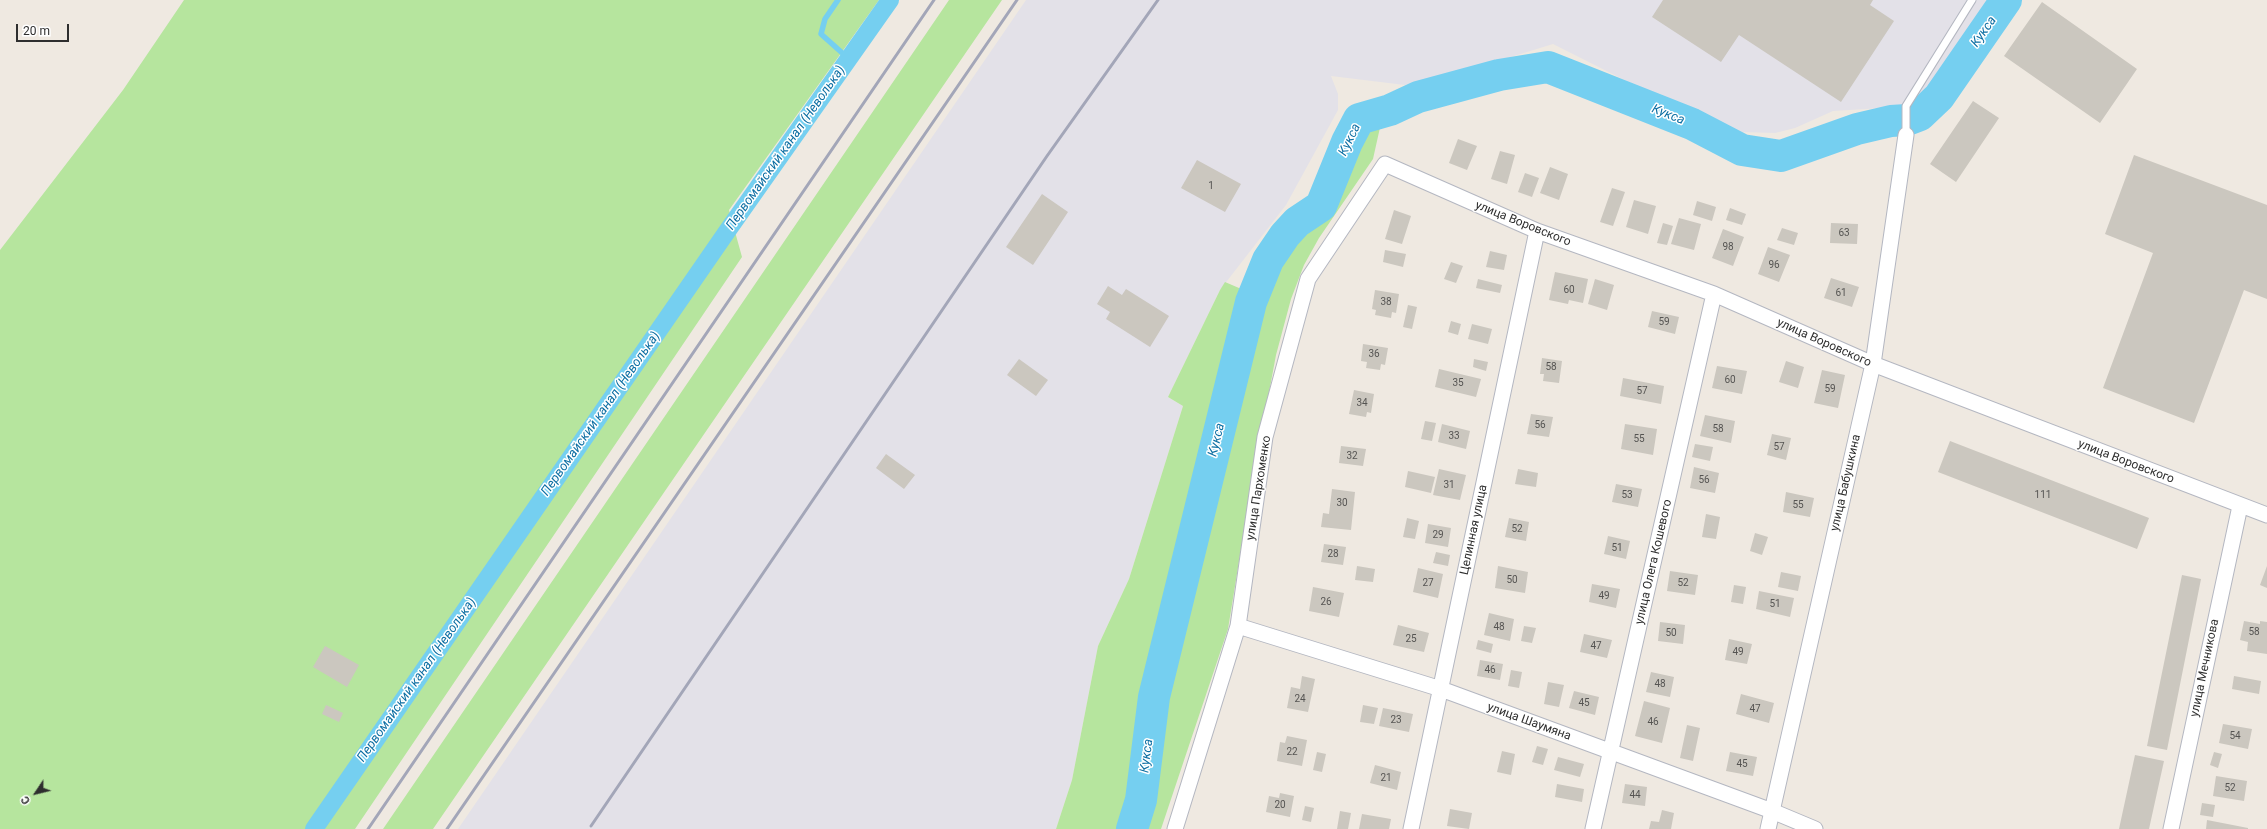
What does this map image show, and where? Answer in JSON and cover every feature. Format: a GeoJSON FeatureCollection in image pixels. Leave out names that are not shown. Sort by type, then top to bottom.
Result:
{"type":"FeatureCollection","features":[{"type":"Feature","properties":{"kind":"street","name":"улица Бабушкина"},"geometry":{"type":"LineString","coordinates":[[1768,829],[1873,364],[1906,135]]}},
{"type":"Feature","properties":{"kind":"street","name":"улица Воровского"},"geometry":{"type":"LineString","coordinates":[[1384,164],[1537,231],[1714,294],[1873,364],[2267,516]]}},
{"type":"Feature","properties":{"kind":"street","name":"улица Пархоменко"},"geometry":{"type":"LineString","coordinates":[[1175,829],[1238,626],[1265,437],[1308,279],[1384,164]]}},
{"type":"Feature","properties":{"kind":"street","name":"Целинная улица"},"geometry":{"type":"LineString","coordinates":[[1411,829],[1537,231]]}},
{"type":"Feature","properties":{"kind":"street","name":"улица Олега Кошевого"},"geometry":{"type":"LineString","coordinates":[[1593,829],[1714,294]]}},
{"type":"Feature","properties":{"kind":"street","name":"улица Мечникова"},"geometry":{"type":"LineString","coordinates":[[2171,829],[2240,506]]}},
{"type":"Feature","properties":{"kind":"street","name":"улица Шаумяна"},"geometry":{"type":"LineString","coordinates":[[1238,626],[1441,689],[1772,811],[1815,829]]}},
{"type":"Feature","properties":{"kind":"lane"},"geometry":{"type":"LineString","coordinates":[[1906,135],[1906,108],[1972,0]]}},
{"type":"Feature","properties":{"kind":"shaded area"},"geometry":{"type":"Polygon","coordinates":[[[1026,0],[1988,0],[1924,101],[1915,106],[1833,111],[1795,128],[1775,133],[1742,132],[1688,112],[1553,44],[1436,80],[1405,85],[1331,76],[1338,94],[1338,110],[1286,205],[1220,290],[1168,397],[1183,406],[1129,579],[1098,646],[1072,780],[1056,829],[458,829],[1026,0]]]}},
{"type":"Feature","properties":{"kind":"green space"},"geometry":{"type":"Polygon","coordinates":[[[184,0],[879,0],[729,210],[742,257],[355,829],[0,829],[0,250],[123,90],[184,0]]]}},
{"type":"Feature","properties":{"kind":"green space"},"geometry":{"type":"Polygon","coordinates":[[[949,0],[1002,0],[433,829],[383,829],[949,0]]]}},
{"type":"Feature","properties":{"kind":"green space"},"geometry":{"type":"Polygon","coordinates":[[[1381,123],[1373,159],[1319,238],[1304,265],[1291,299],[1276,355],[1250,494],[1228,629],[1161,829],[1138,829],[1150,785],[1164,686],[1262,295],[1295,237],[1324,212],[1365,125],[1381,123]]]}},
{"type":"Feature","properties":{"kind":"green space"},"geometry":{"type":"Polygon","coordinates":[[[1225,282],[1246,291],[1219,402],[1166,594],[1148,688],[1132,798],[1123,829],[1056,829],[1072,780],[1098,646],[1129,579],[1183,406],[1168,397],[1225,282]]]}},
{"type":"Feature","properties":{"kind":"building"},"geometry":{"type":"Polygon","coordinates":[[[1663,0],[1873,0],[1870,5],[1894,21],[1841,102],[1739,35],[1721,62],[1652,17],[1663,0]]]}},
{"type":"Feature","properties":{"kind":"building"},"geometry":{"type":"Polygon","coordinates":[[[2042,2],[2137,69],[2100,123],[2004,56],[2042,2]]]}},
{"type":"Feature","properties":{"kind":"building"},"geometry":{"type":"Polygon","coordinates":[[[1973,101],[1999,118],[1956,182],[1930,164],[1973,101]]]}},
{"type":"Feature","properties":{"kind":"building"},"geometry":{"type":"Polygon","coordinates":[[[1458,139],[1477,146],[1467,170],[1449,163],[1458,139]]]}},
{"type":"Feature","properties":{"kind":"building"},"geometry":{"type":"Polygon","coordinates":[[[1500,151],[1515,155],[1507,184],[1491,179],[1500,151]]]}},
{"type":"Feature","properties":{"kind":"building"},"geometry":{"type":"Polygon","coordinates":[[[2134,155],[2267,205],[2267,299],[2244,290],[2194,423],[2103,388],[2153,253],[2105,234],[2134,155]]]}},
{"type":"Feature","properties":{"kind":"building"},"geometry":{"type":"Polygon","coordinates":[[[1197,160],[1241,184],[1225,212],[1181,188],[1197,160]]]}},
{"type":"Feature","properties":{"kind":"building"},"geometry":{"type":"Polygon","coordinates":[[[1550,167],[1568,174],[1559,200],[1540,193],[1550,167]]]}},
{"type":"Feature","properties":{"kind":"building"},"geometry":{"type":"Polygon","coordinates":[[[1525,173],[1539,178],[1532,197],[1518,192],[1525,173]]]}},
{"type":"Feature","properties":{"kind":"building"},"geometry":{"type":"Polygon","coordinates":[[[1612,188],[1625,192],[1613,226],[1600,222],[1612,188]]]}},
{"type":"Feature","properties":{"kind":"building"},"geometry":{"type":"Polygon","coordinates":[[[1042,194],[1068,212],[1033,265],[1006,247],[1042,194]]]}},
{"type":"Feature","properties":{"kind":"building"},"geometry":{"type":"Polygon","coordinates":[[[1634,200],[1656,206],[1648,234],[1626,227],[1634,200]]]}},
{"type":"Feature","properties":{"kind":"building"},"geometry":{"type":"Polygon","coordinates":[[[1697,201],[1716,207],[1712,221],[1693,215],[1697,201]]]}},
{"type":"Feature","properties":{"kind":"building"},"geometry":{"type":"Polygon","coordinates":[[[1730,208],[1746,214],[1742,225],[1726,220],[1730,208]]]}},
{"type":"Feature","properties":{"kind":"building"},"geometry":{"type":"Polygon","coordinates":[[[1394,210],[1411,216],[1402,244],[1385,239],[1394,210]]]}},
{"type":"Feature","properties":{"kind":"building"},"geometry":{"type":"Polygon","coordinates":[[[1679,218],[1701,224],[1694,250],[1671,244],[1679,218]]]}},
{"type":"Feature","properties":{"kind":"building"},"geometry":{"type":"Polygon","coordinates":[[[1663,223],[1673,226],[1667,245],[1657,243],[1663,223]]]}},
{"type":"Feature","properties":{"kind":"building"},"geometry":{"type":"Polygon","coordinates":[[[1831,223],[1858,224],[1857,244],[1830,243],[1831,223]]]}},
{"type":"Feature","properties":{"kind":"building"},"geometry":{"type":"Polygon","coordinates":[[[1782,228],[1798,233],[1794,245],[1777,240],[1782,228]]]}},
{"type":"Feature","properties":{"kind":"building"},"geometry":{"type":"Polygon","coordinates":[[[1723,229],[1744,237],[1733,266],[1712,258],[1723,229]]]}},
{"type":"Feature","properties":{"kind":"building"},"geometry":{"type":"Polygon","coordinates":[[[1768,247],[1790,255],[1779,282],[1758,274],[1768,247]]]}},
{"type":"Feature","properties":{"kind":"building"},"geometry":{"type":"Polygon","coordinates":[[[1385,250],[1406,254],[1403,267],[1383,262],[1385,250]]]}},
{"type":"Feature","properties":{"kind":"building"},"geometry":{"type":"Polygon","coordinates":[[[1490,251],[1507,255],[1504,270],[1486,267],[1490,251]]]}},
{"type":"Feature","properties":{"kind":"building"},"geometry":{"type":"Polygon","coordinates":[[[1451,262],[1463,266],[1456,283],[1444,279],[1451,262]]]}},
{"type":"Feature","properties":{"kind":"building"},"geometry":{"type":"Polygon","coordinates":[[[1555,272],[1588,279],[1583,303],[1569,300],[1568,304],[1549,300],[1555,272]]]}},
{"type":"Feature","properties":{"kind":"building"},"geometry":{"type":"Polygon","coordinates":[[[1831,278],[1859,287],[1852,307],[1824,298],[1831,278]]]}},
{"type":"Feature","properties":{"kind":"building"},"geometry":{"type":"Polygon","coordinates":[[[1478,279],[1502,285],[1500,293],[1476,288],[1478,279]]]}},
{"type":"Feature","properties":{"kind":"building"},"geometry":{"type":"Polygon","coordinates":[[[1595,279],[1614,285],[1607,310],[1588,304],[1595,279]]]}},
{"type":"Feature","properties":{"kind":"building"},"geometry":{"type":"Polygon","coordinates":[[[1108,286],[1122,295],[1126,289],[1169,316],[1150,347],[1106,319],[1110,312],[1097,304],[1108,286]]]}},
{"type":"Feature","properties":{"kind":"building"},"geometry":{"type":"Polygon","coordinates":[[[1375,290],[1399,294],[1396,313],[1392,312],[1391,318],[1375,315],[1376,310],[1372,309],[1375,290]]]}},
{"type":"Feature","properties":{"kind":"building"},"geometry":{"type":"Polygon","coordinates":[[[1408,305],[1417,307],[1412,329],[1403,327],[1408,305]]]}},
{"type":"Feature","properties":{"kind":"building"},"geometry":{"type":"Polygon","coordinates":[[[1652,311],[1679,317],[1675,334],[1648,327],[1652,311]]]}},
{"type":"Feature","properties":{"kind":"building"},"geometry":{"type":"Polygon","coordinates":[[[1451,321],[1461,324],[1458,335],[1448,332],[1451,321]]]}},
{"type":"Feature","properties":{"kind":"building"},"geometry":{"type":"Polygon","coordinates":[[[1472,324],[1492,329],[1488,344],[1468,339],[1472,324]]]}},
{"type":"Feature","properties":{"kind":"building"},"geometry":{"type":"Polygon","coordinates":[[[1363,344],[1388,348],[1385,365],[1381,364],[1380,370],[1366,368],[1367,362],[1361,361],[1363,344]]]}},
{"type":"Feature","properties":{"kind":"building"},"geometry":{"type":"Polygon","coordinates":[[[1542,358],[1562,361],[1559,383],[1543,381],[1544,374],[1540,374],[1542,358]]]}},
{"type":"Feature","properties":{"kind":"building"},"geometry":{"type":"Polygon","coordinates":[[[1019,359],[1048,380],[1036,396],[1007,375],[1019,359]]]}},
{"type":"Feature","properties":{"kind":"building"},"geometry":{"type":"Polygon","coordinates":[[[1474,359],[1488,362],[1486,371],[1473,367],[1474,359]]]}},
{"type":"Feature","properties":{"kind":"building"},"geometry":{"type":"Polygon","coordinates":[[[1786,361],[1804,367],[1798,388],[1779,382],[1786,361]]]}},
{"type":"Feature","properties":{"kind":"building"},"geometry":{"type":"Polygon","coordinates":[[[1717,366],[1747,371],[1742,394],[1712,388],[1717,366]]]}},
{"type":"Feature","properties":{"kind":"building"},"geometry":{"type":"Polygon","coordinates":[[[1439,369],[1481,379],[1476,397],[1435,387],[1439,369]]]}},
{"type":"Feature","properties":{"kind":"building"},"geometry":{"type":"Polygon","coordinates":[[[1822,370],[1845,375],[1838,408],[1814,403],[1822,370]]]}},
{"type":"Feature","properties":{"kind":"building"},"geometry":{"type":"Polygon","coordinates":[[[1623,378],[1664,386],[1661,404],[1620,396],[1623,378]]]}},
{"type":"Feature","properties":{"kind":"building"},"geometry":{"type":"Polygon","coordinates":[[[1354,390],[1374,394],[1371,413],[1367,412],[1366,417],[1349,414],[1354,390]]]}},
{"type":"Feature","properties":{"kind":"building"},"geometry":{"type":"Polygon","coordinates":[[[1531,414],[1553,417],[1549,437],[1527,434],[1531,414]]]}},
{"type":"Feature","properties":{"kind":"building"},"geometry":{"type":"Polygon","coordinates":[[[1705,415],[1735,421],[1731,443],[1700,436],[1705,415]]]}},
{"type":"Feature","properties":{"kind":"building"},"geometry":{"type":"Polygon","coordinates":[[[1425,421],[1436,423],[1432,441],[1421,439],[1425,421]]]}},
{"type":"Feature","properties":{"kind":"building"},"geometry":{"type":"Polygon","coordinates":[[[1442,424],[1470,431],[1466,449],[1438,442],[1442,424]]]}},
{"type":"Feature","properties":{"kind":"building"},"geometry":{"type":"Polygon","coordinates":[[[1625,424],[1657,429],[1653,455],[1621,449],[1625,424]]]}},
{"type":"Feature","properties":{"kind":"building"},"geometry":{"type":"Polygon","coordinates":[[[1772,434],[1791,438],[1786,460],[1767,455],[1772,434]]]}},
{"type":"Feature","properties":{"kind":"building"},"geometry":{"type":"Polygon","coordinates":[[[1950,441],[2149,518],[2137,549],[1938,472],[1950,441]]]}},
{"type":"Feature","properties":{"kind":"building"},"geometry":{"type":"Polygon","coordinates":[[[1695,444],[1713,447],[1710,461],[1692,457],[1695,444]]]}},
{"type":"Feature","properties":{"kind":"building"},"geometry":{"type":"Polygon","coordinates":[[[1341,446],[1366,449],[1363,466],[1339,463],[1341,446]]]}},
{"type":"Feature","properties":{"kind":"building"},"geometry":{"type":"Polygon","coordinates":[[[886,454],[915,475],[904,489],[876,468],[886,454]]]}},
{"type":"Feature","properties":{"kind":"building"},"geometry":{"type":"Polygon","coordinates":[[[1694,467],[1719,473],[1715,493],[1690,488],[1694,467]]]}},
{"type":"Feature","properties":{"kind":"building"},"geometry":{"type":"Polygon","coordinates":[[[1439,469],[1466,475],[1460,500],[1433,495],[1439,469]]]}},
{"type":"Feature","properties":{"kind":"building"},"geometry":{"type":"Polygon","coordinates":[[[1518,469],[1538,473],[1536,487],[1515,484],[1518,469]]]}},
{"type":"Feature","properties":{"kind":"building"},"geometry":{"type":"Polygon","coordinates":[[[1408,471],[1435,477],[1431,493],[1405,487],[1408,471]]]}},
{"type":"Feature","properties":{"kind":"building"},"geometry":{"type":"Polygon","coordinates":[[[1616,484],[1642,489],[1638,507],[1612,502],[1616,484]]]}},
{"type":"Feature","properties":{"kind":"building"},"geometry":{"type":"Polygon","coordinates":[[[1332,489],[1355,492],[1351,530],[1321,527],[1323,513],[1329,514],[1332,489]]]}},
{"type":"Feature","properties":{"kind":"building"},"geometry":{"type":"Polygon","coordinates":[[[1786,492],[1814,498],[1810,517],[1783,512],[1786,492]]]}},
{"type":"Feature","properties":{"kind":"building"},"geometry":{"type":"Polygon","coordinates":[[[1706,514],[1720,517],[1716,539],[1702,537],[1706,514]]]}},
{"type":"Feature","properties":{"kind":"building"},"geometry":{"type":"Polygon","coordinates":[[[1407,518],[1419,521],[1415,539],[1403,537],[1407,518]]]}},
{"type":"Feature","properties":{"kind":"building"},"geometry":{"type":"Polygon","coordinates":[[[1509,518],[1529,522],[1526,541],[1505,537],[1509,518]]]}},
{"type":"Feature","properties":{"kind":"building"},"geometry":{"type":"Polygon","coordinates":[[[1428,524],[1451,528],[1448,547],[1425,543],[1428,524]]]}},
{"type":"Feature","properties":{"kind":"building"},"geometry":{"type":"Polygon","coordinates":[[[1755,533],[1768,537],[1762,555],[1750,551],[1755,533]]]}},
{"type":"Feature","properties":{"kind":"building"},"geometry":{"type":"Polygon","coordinates":[[[1608,536],[1630,541],[1626,559],[1604,554],[1608,536]]]}},
{"type":"Feature","properties":{"kind":"building"},"geometry":{"type":"Polygon","coordinates":[[[1324,544],[1346,547],[1343,565],[1321,562],[1324,544]]]}},
{"type":"Feature","properties":{"kind":"building"},"geometry":{"type":"Polygon","coordinates":[[[1436,552],[1450,555],[1448,566],[1433,563],[1436,552]]]}},
{"type":"Feature","properties":{"kind":"building"},"geometry":{"type":"Polygon","coordinates":[[[1357,566],[1375,569],[1373,582],[1355,580],[1357,566]]]}},
{"type":"Feature","properties":{"kind":"building"},"geometry":{"type":"Polygon","coordinates":[[[1498,566],[1528,572],[1525,593],[1495,588],[1498,566]]]}},
{"type":"Feature","properties":{"kind":"building"},"geometry":{"type":"Polygon","coordinates":[[[2267,566],[2267,588],[2260,585],[2267,566]]]}},
{"type":"Feature","properties":{"kind":"building"},"geometry":{"type":"Polygon","coordinates":[[[1418,568],[1443,574],[1438,598],[1413,592],[1418,568]]]}},
{"type":"Feature","properties":{"kind":"building"},"geometry":{"type":"Polygon","coordinates":[[[1670,571],[1698,575],[1695,595],[1667,591],[1670,571]]]}},
{"type":"Feature","properties":{"kind":"building"},"geometry":{"type":"Polygon","coordinates":[[[1781,572],[1801,576],[1798,591],[1778,587],[1781,572]]]}},
{"type":"Feature","properties":{"kind":"building"},"geometry":{"type":"Polygon","coordinates":[[[2182,575],[2201,579],[2167,750],[2147,746],[2182,575]]]}},
{"type":"Feature","properties":{"kind":"building"},"geometry":{"type":"Polygon","coordinates":[[[1592,584],[1620,589],[1616,608],[1589,602],[1592,584]]]}},
{"type":"Feature","properties":{"kind":"building"},"geometry":{"type":"Polygon","coordinates":[[[1734,585],[1746,587],[1743,604],[1731,602],[1734,585]]]}},
{"type":"Feature","properties":{"kind":"building"},"geometry":{"type":"Polygon","coordinates":[[[1313,587],[1344,593],[1339,617],[1309,611],[1313,587]]]}},
{"type":"Feature","properties":{"kind":"building"},"geometry":{"type":"Polygon","coordinates":[[[1759,591],[1794,598],[1790,617],[1756,609],[1759,591]]]}},
{"type":"Feature","properties":{"kind":"building"},"geometry":{"type":"Polygon","coordinates":[[[1489,613],[1514,619],[1510,641],[1484,635],[1489,613]]]}},
{"type":"Feature","properties":{"kind":"building"},"geometry":{"type":"Polygon","coordinates":[[[2244,621],[2260,624],[2260,621],[2267,622],[2267,654],[2247,651],[2248,642],[2240,640],[2244,621]]]}},
{"type":"Feature","properties":{"kind":"building"},"geometry":{"type":"Polygon","coordinates":[[[1660,622],[1685,625],[1683,644],[1658,641],[1660,622]]]}},
{"type":"Feature","properties":{"kind":"building"},"geometry":{"type":"Polygon","coordinates":[[[1398,625],[1429,633],[1424,652],[1393,645],[1398,625]]]}},
{"type":"Feature","properties":{"kind":"building"},"geometry":{"type":"Polygon","coordinates":[[[1524,626],[1536,628],[1532,643],[1521,641],[1524,626]]]}},
{"type":"Feature","properties":{"kind":"building"},"geometry":{"type":"Polygon","coordinates":[[[1584,634],[1612,640],[1607,658],[1580,652],[1584,634]]]}},
{"type":"Feature","properties":{"kind":"building"},"geometry":{"type":"Polygon","coordinates":[[[1729,639],[1752,644],[1747,664],[1725,660],[1729,639]]]}},
{"type":"Feature","properties":{"kind":"building"},"geometry":{"type":"Polygon","coordinates":[[[1478,640],[1493,644],[1491,653],[1476,649],[1478,640]]]}},
{"type":"Feature","properties":{"kind":"building"},"geometry":{"type":"Polygon","coordinates":[[[325,646],[359,665],[347,687],[313,667],[325,646]]]}},
{"type":"Feature","properties":{"kind":"building"},"geometry":{"type":"Polygon","coordinates":[[[1480,660],[1503,664],[1500,680],[1477,676],[1480,660]]]}},
{"type":"Feature","properties":{"kind":"building"},"geometry":{"type":"Polygon","coordinates":[[[1511,670],[1522,672],[1519,688],[1508,686],[1511,670]]]}},
{"type":"Feature","properties":{"kind":"building"},"geometry":{"type":"Polygon","coordinates":[[[1651,672],[1674,677],[1670,697],[1646,692],[1651,672]]]}},
{"type":"Feature","properties":{"kind":"building"},"geometry":{"type":"Polygon","coordinates":[[[1302,676],[1315,679],[1308,712],[1287,708],[1291,687],[1300,689],[1302,676]]]}},
{"type":"Feature","properties":{"kind":"building"},"geometry":{"type":"Polygon","coordinates":[[[2234,676],[2261,681],[2259,694],[2232,689],[2234,676]]]}},
{"type":"Feature","properties":{"kind":"building"},"geometry":{"type":"Polygon","coordinates":[[[1548,682],[1564,685],[1559,707],[1544,704],[1548,682]]]}},
{"type":"Feature","properties":{"kind":"building"},"geometry":{"type":"Polygon","coordinates":[[[1574,691],[1599,697],[1595,715],[1569,708],[1574,691]]]}},
{"type":"Feature","properties":{"kind":"building"},"geometry":{"type":"Polygon","coordinates":[[[1741,694],[1774,703],[1769,723],[1736,714],[1741,694]]]}},
{"type":"Feature","properties":{"kind":"building"},"geometry":{"type":"Polygon","coordinates":[[[1644,701],[1670,708],[1662,743],[1635,736],[1644,701]]]}},
{"type":"Feature","properties":{"kind":"building"},"geometry":{"type":"Polygon","coordinates":[[[326,705],[343,713],[339,722],[322,714],[326,705]]]}},
{"type":"Feature","properties":{"kind":"building"},"geometry":{"type":"Polygon","coordinates":[[[1363,705],[1378,708],[1374,724],[1360,722],[1363,705]]]}},
{"type":"Feature","properties":{"kind":"building"},"geometry":{"type":"Polygon","coordinates":[[[1383,708],[1413,714],[1409,732],[1379,726],[1383,708]]]}},
{"type":"Feature","properties":{"kind":"building"},"geometry":{"type":"Polygon","coordinates":[[[2223,724],[2252,729],[2248,749],[2219,743],[2223,724]]]}},
{"type":"Feature","properties":{"kind":"building"},"geometry":{"type":"Polygon","coordinates":[[[1687,725],[1700,728],[1693,761],[1680,758],[1687,725]]]}},
{"type":"Feature","properties":{"kind":"building"},"geometry":{"type":"Polygon","coordinates":[[[1287,736],[1307,740],[1302,766],[1277,761],[1280,742],[1285,743],[1287,736]]]}},
{"type":"Feature","properties":{"kind":"building"},"geometry":{"type":"Polygon","coordinates":[[[1537,746],[1548,749],[1543,765],[1532,762],[1537,746]]]}},
{"type":"Feature","properties":{"kind":"building"},"geometry":{"type":"Polygon","coordinates":[[[1502,751],[1515,754],[1511,775],[1497,772],[1502,751]]]}},
{"type":"Feature","properties":{"kind":"building"},"geometry":{"type":"Polygon","coordinates":[[[1317,752],[1326,754],[1322,772],[1313,770],[1317,752]]]}},
{"type":"Feature","properties":{"kind":"building"},"geometry":{"type":"Polygon","coordinates":[[[1730,752],[1757,757],[1753,776],[1726,771],[1730,752]]]}},
{"type":"Feature","properties":{"kind":"building"},"geometry":{"type":"Polygon","coordinates":[[[2214,752],[2222,754],[2218,768],[2210,765],[2214,752]]]}},
{"type":"Feature","properties":{"kind":"building"},"geometry":{"type":"Polygon","coordinates":[[[2135,755],[2164,761],[2149,829],[2119,829],[2135,755]]]}},
{"type":"Feature","properties":{"kind":"building"},"geometry":{"type":"Polygon","coordinates":[[[1558,757],[1584,764],[1580,777],[1554,770],[1558,757]]]}},
{"type":"Feature","properties":{"kind":"building"},"geometry":{"type":"Polygon","coordinates":[[[1375,765],[1401,772],[1397,790],[1370,783],[1375,765]]]}},
{"type":"Feature","properties":{"kind":"building"},"geometry":{"type":"Polygon","coordinates":[[[2216,776],[2247,781],[2244,801],[2213,796],[2216,776]]]}},
{"type":"Feature","properties":{"kind":"building"},"geometry":{"type":"Polygon","coordinates":[[[1557,784],[1584,789],[1582,802],[1555,797],[1557,784]]]}},
{"type":"Feature","properties":{"kind":"building"},"geometry":{"type":"Polygon","coordinates":[[[1625,784],[1647,787],[1645,806],[1622,803],[1625,784]]]}},
{"type":"Feature","properties":{"kind":"building"},"geometry":{"type":"Polygon","coordinates":[[[1280,793],[1294,796],[1290,817],[1266,812],[1269,796],[1279,798],[1280,793]]]}},
{"type":"Feature","properties":{"kind":"building"},"geometry":{"type":"Polygon","coordinates":[[[2202,803],[2215,805],[2213,817],[2200,815],[2202,803]]]}},
{"type":"Feature","properties":{"kind":"building"},"geometry":{"type":"Polygon","coordinates":[[[1305,806],[1314,808],[1311,822],[1302,820],[1305,806]]]}},
{"type":"Feature","properties":{"kind":"building"},"geometry":{"type":"Polygon","coordinates":[[[1450,809],[1472,813],[1469,829],[1447,826],[1450,809]]]}},
{"type":"Feature","properties":{"kind":"building"},"geometry":{"type":"Polygon","coordinates":[[[1662,810],[1674,813],[1671,829],[1649,829],[1651,821],[1659,822],[1662,810]]]}},
{"type":"Feature","properties":{"kind":"building"},"geometry":{"type":"Polygon","coordinates":[[[1340,811],[1351,813],[1348,829],[1337,829],[1340,811]]]}},
{"type":"Feature","properties":{"kind":"building"},"geometry":{"type":"Polygon","coordinates":[[[1362,814],[1391,819],[1389,829],[1359,829],[1362,814]]]}},
{"type":"Feature","properties":{"kind":"building"},"geometry":{"type":"Polygon","coordinates":[[[2207,820],[2248,828],[2248,829],[2206,829],[2207,820]]]}},
{"type":"Feature","properties":{"kind":"waterway"},"geometry":{"type":"LineString","coordinates":[[838,0],[825,19],[821,34],[849,59]]}},
{"type":"Feature","properties":{"kind":"waterway","name":"Первомайский канал (Неволька)"},"geometry":{"type":"LineString","coordinates":[[314,829],[728,230],[890,0]]}},
{"type":"Feature","properties":{"kind":"waterway","name":"Кукса"},"geometry":{"type":"LineString","coordinates":[[1132,829],[1141,800],[1154,697],[1251,302],[1268,260],[1285,235],[1297,222],[1321,206],[1347,142],[1359,119],[1390,110],[1418,97],[1499,75],[1548,67],[1692,124],[1742,150],[1781,156],[1857,129],[1891,121],[1907,120],[1920,115],[1939,97],[2006,0]]}},
{"type":"Feature","properties":{"kind":"railway"},"geometry":{"type":"LineString","coordinates":[[368,829],[934,0]]}},
{"type":"Feature","properties":{"kind":"railway"},"geometry":{"type":"LineString","coordinates":[[447,829],[1017,0]]}},
{"type":"Feature","properties":{"kind":"railway"},"geometry":{"type":"LineString","coordinates":[[591,826],[1047,156],[1158,0]]}}]}
